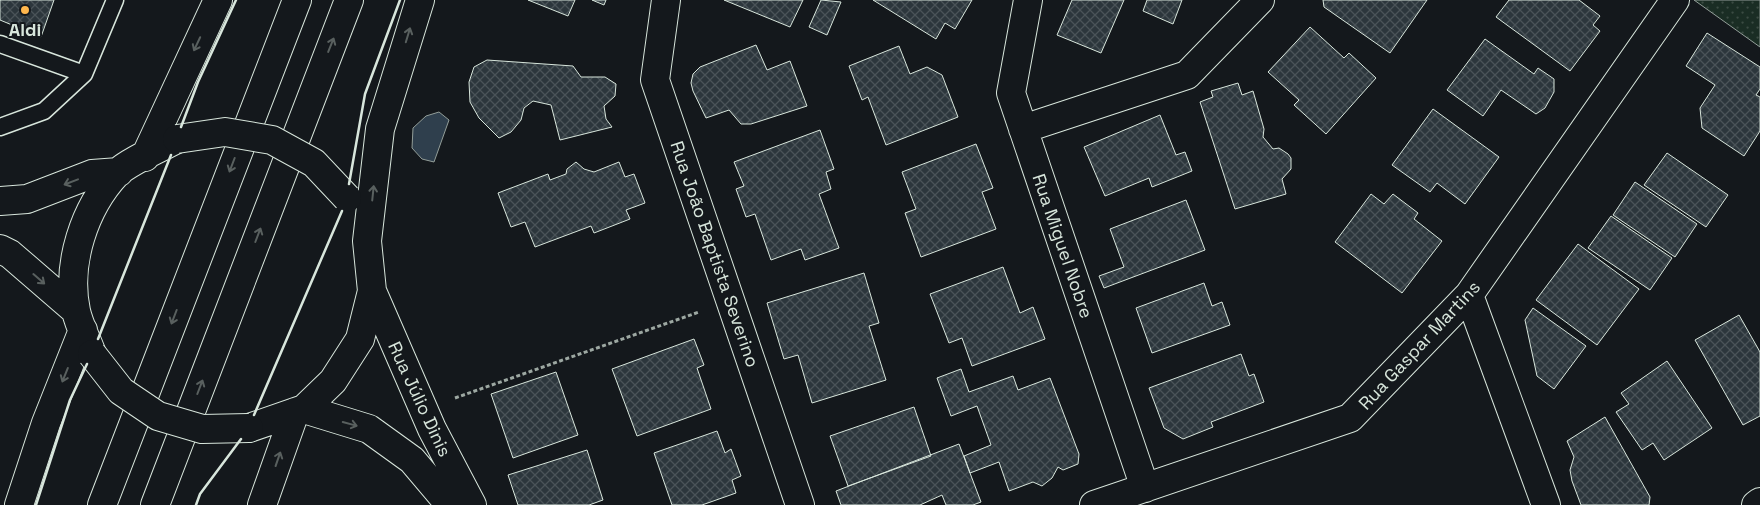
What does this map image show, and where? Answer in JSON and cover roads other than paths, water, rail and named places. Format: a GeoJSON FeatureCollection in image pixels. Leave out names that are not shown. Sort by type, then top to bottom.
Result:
{"type":"FeatureCollection","features":[{"type":"Feature","properties":{"kind":"street"},"geometry":{"type":"LineString","coordinates":[[144,157],[218,0]]}},
{"type":"Feature","properties":{"kind":"street"},"geometry":{"type":"LineString","coordinates":[[102,505],[297,0]]}},
{"type":"Feature","properties":{"kind":"street"},"geometry":{"type":"LineString","coordinates":[[155,505],[349,0]]}},
{"type":"Feature","properties":{"kind":"street"},"geometry":{"type":"LineString","coordinates":[[0,249],[10,254],[84,332],[121,390],[158,416],[202,429],[249,428],[300,410],[334,381],[360,339],[372,291],[367,241],[380,130],[420,0]]}},
{"type":"Feature","properties":{"kind":"street","name":"Rua João Baptista Severino"},"geometry":{"type":"LineString","coordinates":[[666,0],[655,80],[800,505]]}},
{"type":"Feature","properties":{"kind":"street","name":"Rua Miguel Nobre"},"geometry":{"type":"LineString","coordinates":[[1028,0],[1011,93],[1146,488]]}},
{"type":"Feature","properties":{"kind":"street"},"geometry":{"type":"LineString","coordinates":[[1023,129],[1187,75],[1260,0]]}},
{"type":"Feature","properties":{"kind":"street","name":"Rua Gaspar Martins"},"geometry":{"type":"LineString","coordinates":[[1094,505],[1350,418],[1469,295],[1675,0]]}},
{"type":"Feature","properties":{"kind":"street"},"geometry":{"type":"LineString","coordinates":[[19,505],[46,423],[84,332],[74,269],[83,228],[104,191],[118,172],[177,139],[225,132],[272,140],[314,163],[347,198],[367,241]]}},
{"type":"Feature","properties":{"kind":"street"},"geometry":{"type":"LineString","coordinates":[[0,200],[27,199],[92,174],[118,172]]}},
{"type":"Feature","properties":{"kind":"street","name":"Rua Júlio Dinis"},"geometry":{"type":"LineString","coordinates":[[372,291],[432,429],[472,505]]}},
{"type":"Feature","properties":{"kind":"street"},"geometry":{"type":"LineString","coordinates":[[1469,295],[1546,505]]}},
{"type":"Feature","properties":{"kind":"street"},"geometry":{"type":"LineString","coordinates":[[262,505],[300,410]]}},
{"type":"Feature","properties":{"kind":"street","name":"Rua Júlio Dinis"},"geometry":{"type":"LineString","coordinates":[[300,410],[369,429],[412,460],[450,505]]}},
{"type":"Feature","properties":{"kind":"street"},"geometry":{"type":"LineString","coordinates":[[1756,505],[1760,502]]}},
{"type":"Feature","properties":{"kind":"lane"},"geometry":{"type":"LineString","coordinates":[[0,127],[44,111],[84,74],[115,0]]}},
{"type":"Feature","properties":{"kind":"lane"},"geometry":{"type":"LineString","coordinates":[[0,44],[84,74]]}},
{"type":"Feature","properties":{"kind":"water"},"geometry":{"type":"Polygon","coordinates":[[[439,112],[449,120],[434,162],[422,159],[412,148],[413,128],[426,116],[439,112]]]}},
{"type":"Feature","properties":{"kind":"place","name":"Aldi"},"geometry":{"type":"Point","coordinates":[25,10]}}]}
